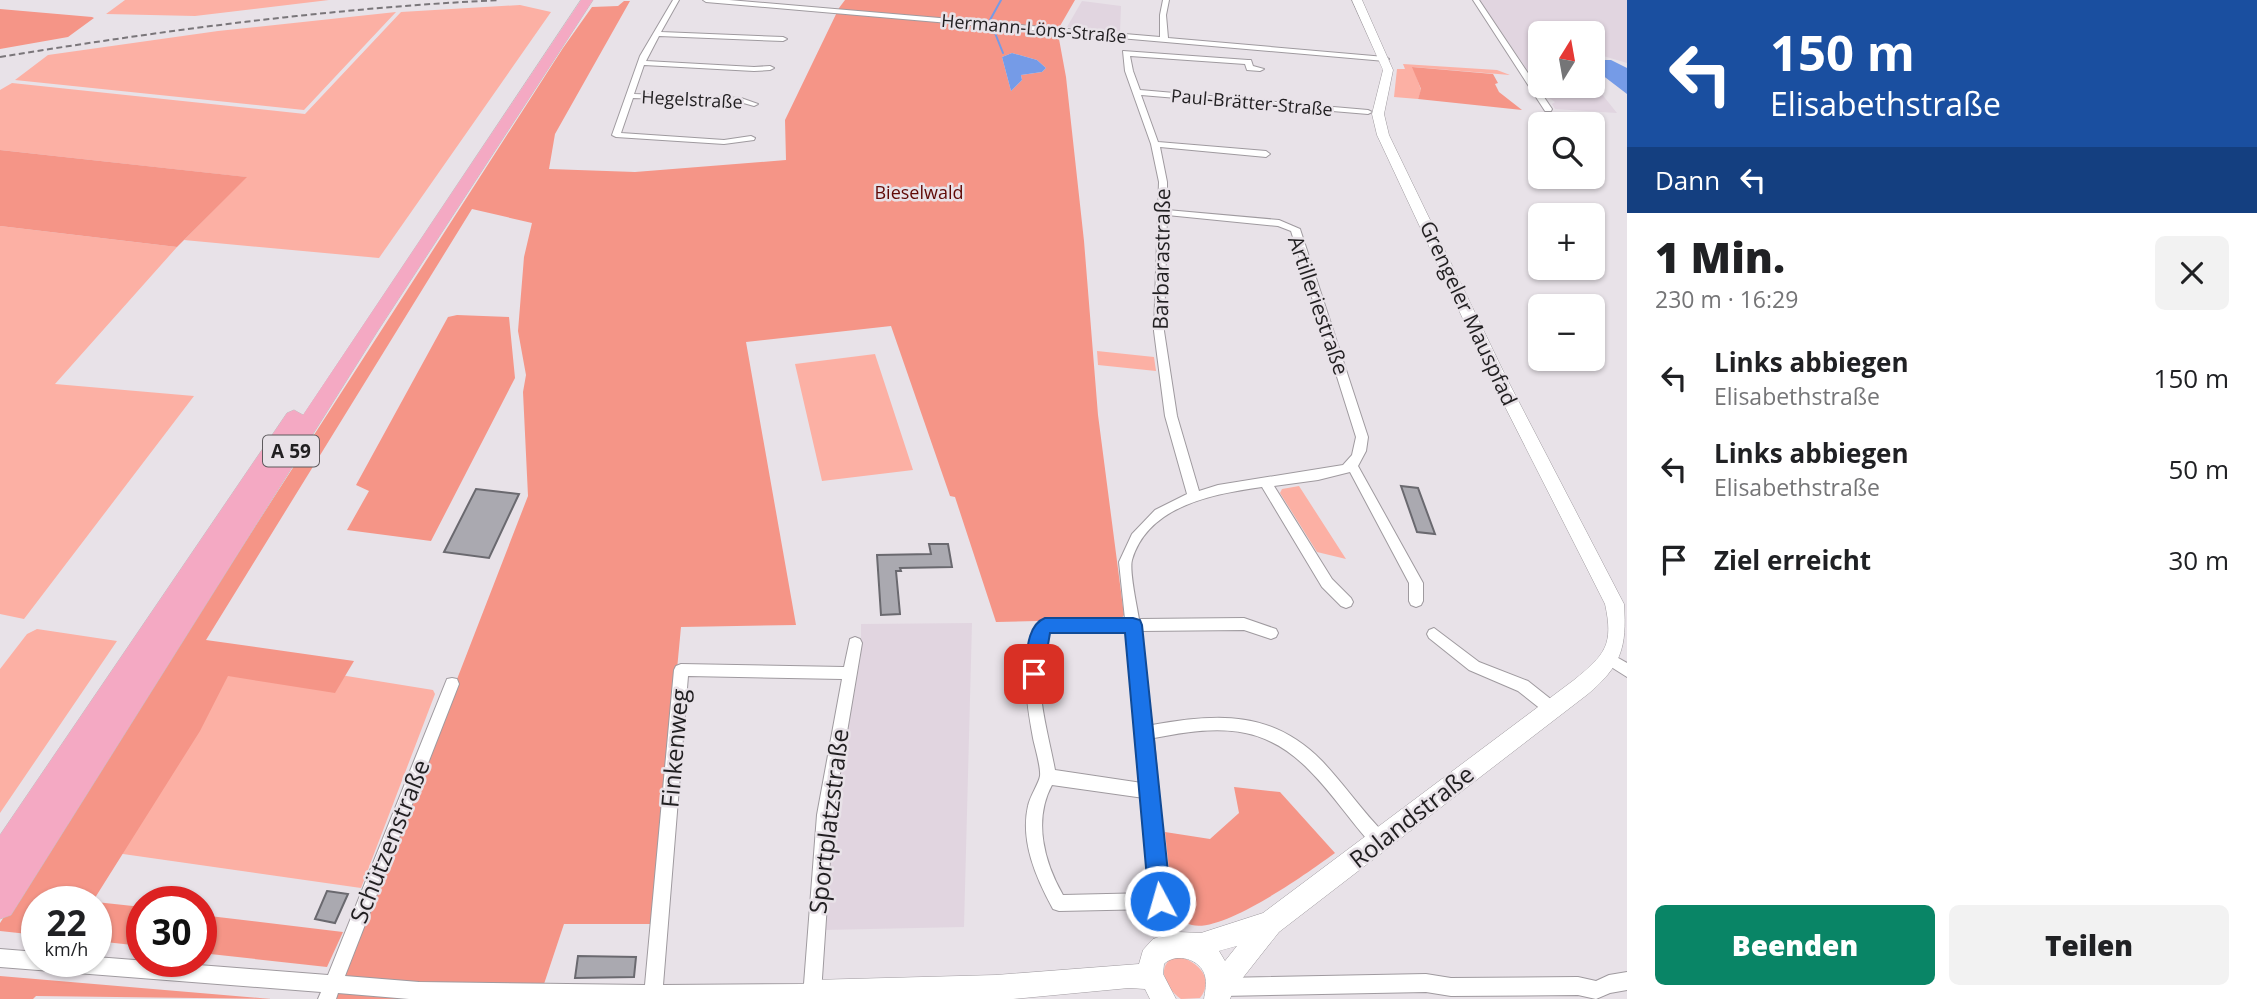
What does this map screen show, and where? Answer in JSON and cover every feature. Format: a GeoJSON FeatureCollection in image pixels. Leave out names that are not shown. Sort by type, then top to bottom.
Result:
{"type":"FeatureCollection","features":[{"type":"Feature","properties":{"kind":"highway","name":"A 59"},"geometry":{"type":"LineString","coordinates":[[0,861],[354,327],[576,0]]}},
{"type":"Feature","properties":{"kind":"highway","name":"A 59"},"geometry":{"type":"LineString","coordinates":[[0,904],[370,328],[587,0]]}},
{"type":"Feature","properties":{"kind":"main road"},"geometry":{"type":"LineString","coordinates":[[1357,0],[1386,64]]}},
{"type":"Feature","properties":{"kind":"main road","name":"Grengeler Mauspfad"},"geometry":{"type":"LineString","coordinates":[[1386,64],[1378,114],[1384,135],[1500,381],[1620,620]]}},
{"type":"Feature","properties":{"kind":"main road","name":"Rolandstraße"},"geometry":{"type":"LineString","coordinates":[[1219,995],[1270,923],[1552,709],[1620,666],[1620,620]]}},
{"type":"Feature","properties":{"kind":"main road","name":"Rolandstraße"},"geometry":{"type":"LineString","coordinates":[[1181,945],[1201,946],[1270,923]]}},
{"type":"Feature","properties":{"kind":"main road"},"geometry":{"type":"LineString","coordinates":[[812,996],[928,992],[1129,976],[1158,988],[1155,955],[1163,946],[1181,945],[1204,955],[1214,968],[1219,995]]}},
{"type":"Feature","properties":{"kind":"street"},"geometry":{"type":"LineString","coordinates":[[676,0],[641,62],[615,133],[619,136],[691,141],[740,141],[751,138]]}},
{"type":"Feature","properties":{"kind":"street","name":"Hermann-Löns-Straße"},"geometry":{"type":"LineString","coordinates":[[706,0],[757,2],[1362,57],[1386,64]]}},
{"type":"Feature","properties":{"kind":"street"},"geometry":{"type":"LineString","coordinates":[[1164,40],[1163,15],[1166,0]]}},
{"type":"Feature","properties":{"kind":"street"},"geometry":{"type":"LineString","coordinates":[[1476,0],[1548,109]]}},
{"type":"Feature","properties":{"kind":"street"},"geometry":{"type":"LineString","coordinates":[[656,34],[783,39]]}},
{"type":"Feature","properties":{"kind":"street","name":"Barbarastraße"},"geometry":{"type":"LineString","coordinates":[[1194,496],[1171,416],[1161,352],[1158,290],[1164,212],[1163,182],[1155,144],[1128,68],[1126,53],[1130,51],[1248,62],[1250,68],[1260,69]]}},
{"type":"Feature","properties":{"kind":"street"},"geometry":{"type":"LineString","coordinates":[[641,62],[770,68]]}},
{"type":"Feature","properties":{"kind":"street","name":"Paul-Brätter-Straße"},"geometry":{"type":"LineString","coordinates":[[1136,92],[1368,112]]}},
{"type":"Feature","properties":{"kind":"street","name":"Hegelstraße"},"geometry":{"type":"LineString","coordinates":[[630,96],[741,100],[754,104]]}},
{"type":"Feature","properties":{"kind":"street"},"geometry":{"type":"LineString","coordinates":[[1155,144],[1266,154]]}},
{"type":"Feature","properties":{"kind":"street","name":"Artilleriestraße"},"geometry":{"type":"LineString","coordinates":[[1164,212],[1279,223],[1295,229],[1362,437],[1361,451],[1352,466]]}},
{"type":"Feature","properties":{"kind":"street"},"geometry":{"type":"LineString","coordinates":[[1181,945],[1160,901],[1146,733],[1125,562],[1134,541],[1154,516],[1176,502],[1194,496],[1337,472],[1352,466],[1416,583],[1416,601]]}},
{"type":"Feature","properties":{"kind":"street"},"geometry":{"type":"LineString","coordinates":[[1266,483],[1327,583],[1346,602]]}},
{"type":"Feature","properties":{"kind":"street"},"geometry":{"type":"LineString","coordinates":[[1160,901],[1059,903],[1049,888],[1037,852],[1034,819],[1038,793],[1048,777],[1035,703],[1034,674],[1039,635],[1045,626],[1244,624],[1272,633]]}},
{"type":"Feature","properties":{"kind":"street"},"geometry":{"type":"LineString","coordinates":[[1434,634],[1474,666],[1523,686],[1552,709]]}},
{"type":"Feature","properties":{"kind":"street","name":"Sportplatzstraße"},"geometry":{"type":"LineString","coordinates":[[812,996],[825,815],[855,643]]}},
{"type":"Feature","properties":{"kind":"street","name":"Finkenweg"},"geometry":{"type":"LineString","coordinates":[[653,993],[681,670],[850,673]]}},
{"type":"Feature","properties":{"kind":"street","name":"Schützenstraße"},"geometry":{"type":"LineString","coordinates":[[330,993],[452,684]]}},
{"type":"Feature","properties":{"kind":"street"},"geometry":{"type":"LineString","coordinates":[[1146,733],[1203,723],[1235,723],[1281,737],[1300,749],[1379,840]]}},
{"type":"Feature","properties":{"kind":"street"},"geometry":{"type":"LineString","coordinates":[[1048,777],[1149,791]]}},
{"type":"Feature","properties":{"kind":"street"},"geometry":{"type":"LineString","coordinates":[[0,958],[330,993],[812,996]]}},
{"type":"Feature","properties":{"kind":"street"},"geometry":{"type":"LineString","coordinates":[[1219,995],[1426,983],[1451,988],[1578,986],[1597,995],[1609,984],[1627,981]]}},
{"type":"Feature","properties":{"kind":"shaded area"},"geometry":{"type":"Polygon","coordinates":[[[125,0],[329,0],[195,16],[106,14],[125,0]]]}},
{"type":"Feature","properties":{"kind":"shaded area"},"geometry":{"type":"Polygon","coordinates":[[[1479,0],[1627,0],[1627,63],[1605,57],[1605,21],[1528,21],[1528,71],[1479,0]]]}},
{"type":"Feature","properties":{"kind":"shaded area"},"geometry":{"type":"Polygon","coordinates":[[[1082,1],[1121,6],[1120,33],[1067,27],[1082,1]]]}},
{"type":"Feature","properties":{"kind":"shaded area"},"geometry":{"type":"Polygon","coordinates":[[[520,5],[551,12],[379,258],[184,240],[246,177],[0,150],[0,90],[12,83],[305,114],[401,12],[520,5]]]}},
{"type":"Feature","properties":{"kind":"shaded area"},"geometry":{"type":"Polygon","coordinates":[[[396,12],[304,110],[15,80],[48,55],[218,31],[396,12]]]}},
{"type":"Feature","properties":{"kind":"shaded area"},"geometry":{"type":"Polygon","coordinates":[[[1403,64],[1497,70],[1510,75],[1413,67],[1421,90],[1418,99],[1394,97],[1397,69],[1405,69],[1403,64]]]}},
{"type":"Feature","properties":{"kind":"shaded area"},"geometry":{"type":"Polygon","coordinates":[[[1549,98],[1605,98],[1617,113],[1555,109],[1552,104],[1555,102],[1549,98]]]}},
{"type":"Feature","properties":{"kind":"shaded area"},"geometry":{"type":"Polygon","coordinates":[[[0,226],[177,247],[55,384],[194,396],[24,619],[0,614],[0,226]]]}},
{"type":"Feature","properties":{"kind":"shaded area"},"geometry":{"type":"Polygon","coordinates":[[[1097,351],[1154,357],[1156,371],[1098,365],[1097,351]]]}},
{"type":"Feature","properties":{"kind":"shaded area"},"geometry":{"type":"Polygon","coordinates":[[[875,354],[913,470],[822,481],[795,364],[875,354]]]}},
{"type":"Feature","properties":{"kind":"shaded area"},"geometry":{"type":"Polygon","coordinates":[[[1299,486],[1346,559],[1317,552],[1280,493],[1282,489],[1299,486]]]}},
{"type":"Feature","properties":{"kind":"shaded area"},"geometry":{"type":"Polygon","coordinates":[[[972,623],[964,927],[823,930],[832,817],[861,656],[861,624],[972,623]]]}},
{"type":"Feature","properties":{"kind":"shaded area"},"geometry":{"type":"Polygon","coordinates":[[[37,629],[117,641],[0,813],[0,669],[27,634],[37,629]]]}},
{"type":"Feature","properties":{"kind":"shaded area"},"geometry":{"type":"Polygon","coordinates":[[[242,659],[433,690],[435,694],[361,888],[116,853],[230,665],[242,659]]]}},
{"type":"Feature","properties":{"kind":"shaded area"},"geometry":{"type":"Polygon","coordinates":[[[1176,956],[1190,961],[1202,971],[1206,983],[1200,998],[1181,999],[1167,984],[1165,966],[1176,956]]]}},
{"type":"Feature","properties":{"kind":"green space","name":"Bieselwald"},"geometry":{"type":"Polygon","coordinates":[[[845,0],[1075,0],[1060,26],[1059,39],[1066,77],[1084,241],[1098,415],[1124,615],[1121,619],[996,622],[955,497],[950,496],[891,326],[746,342],[796,625],[681,627],[653,924],[564,924],[539,999],[333,999],[528,496],[523,392],[526,375],[518,331],[524,257],[532,223],[472,209],[206,640],[354,661],[335,693],[228,676],[200,731],[102,886],[24,886],[592,7],[618,6],[624,1],[630,1],[555,134],[549,169],[635,172],[786,160],[785,120],[845,0]],[[1012,53],[1002,57],[1011,91],[1022,80],[1021,75],[1042,72],[1046,68],[1037,60],[1012,53]]]}},
{"type":"Feature","properties":{"kind":"green space"},"geometry":{"type":"Polygon","coordinates":[[[0,9],[94,18],[68,37],[0,49],[0,9]]]}},
{"type":"Feature","properties":{"kind":"green space"},"geometry":{"type":"Polygon","coordinates":[[[1412,67],[1493,74],[1499,92],[1522,110],[1418,99],[1421,89],[1412,67]]]}},
{"type":"Feature","properties":{"kind":"green space"},"geometry":{"type":"Polygon","coordinates":[[[0,150],[247,177],[177,247],[0,226],[0,150]]]}},
{"type":"Feature","properties":{"kind":"green space"},"geometry":{"type":"Polygon","coordinates":[[[448,317],[509,317],[515,378],[431,541],[347,530],[369,491],[356,485],[448,317]]]}},
{"type":"Feature","properties":{"kind":"green space"},"geometry":{"type":"Polygon","coordinates":[[[1234,787],[1280,792],[1335,853],[1244,911],[1206,925],[1188,924],[1173,907],[1165,832],[1210,839],[1239,813],[1234,787]]]}},
{"type":"Feature","properties":{"kind":"green space","name":"Bieselwald"},"geometry":{"type":"Polygon","coordinates":[[[21,890],[21,933],[0,931],[0,923],[21,890]]]}},
{"type":"Feature","properties":{"kind":"green space"},"geometry":{"type":"Polygon","coordinates":[[[112,904],[126,905],[126,944],[112,943],[112,904]]]}},
{"type":"Feature","properties":{"kind":"green space"},"geometry":{"type":"Polygon","coordinates":[[[217,917],[343,932],[327,967],[217,955],[217,917]]]}},
{"type":"Feature","properties":{"kind":"green space"},"geometry":{"type":"Polygon","coordinates":[[[0,976],[272,999],[36,996],[33,999],[0,999],[0,976]]]}},
{"type":"Feature","properties":{"kind":"water"},"geometry":{"type":"Polygon","coordinates":[[[1012,53],[1037,60],[1046,68],[1042,72],[1021,75],[1022,80],[1011,91],[1002,57],[1012,53]]]}},
{"type":"Feature","properties":{"kind":"water"},"geometry":{"type":"Polygon","coordinates":[[[1605,60],[1627,68],[1627,94],[1605,77],[1605,60]]]}},
{"type":"Feature","properties":{"kind":"building"},"geometry":{"type":"Polygon","coordinates":[[[1401,486],[1418,488],[1435,534],[1417,532],[1401,486]]]}},
{"type":"Feature","properties":{"kind":"building"},"geometry":{"type":"Polygon","coordinates":[[[476,489],[519,494],[489,558],[444,552],[476,489]]]}},
{"type":"Feature","properties":{"kind":"building"},"geometry":{"type":"Polygon","coordinates":[[[929,544],[948,544],[952,567],[900,568],[901,571],[896,571],[900,614],[881,615],[877,555],[931,554],[929,544]]]}},
{"type":"Feature","properties":{"kind":"building"},"geometry":{"type":"Polygon","coordinates":[[[327,891],[348,894],[335,923],[315,919],[327,891]]]}},
{"type":"Feature","properties":{"kind":"building"},"geometry":{"type":"Polygon","coordinates":[[[578,956],[636,957],[634,977],[575,978],[578,956]]]}},
{"type":"Feature","properties":{"kind":"waterway"},"geometry":{"type":"LineString","coordinates":[[990,20],[1001,0]]}},
{"type":"Feature","properties":{"kind":"waterway"},"geometry":{"type":"LineString","coordinates":[[993,28],[1003,53]]}},
{"type":"Feature","properties":{"kind":"railway"},"geometry":{"type":"LineString","coordinates":[[0,57],[249,21],[374,8],[500,0]]}},
{"type":"Feature","properties":{"kind":"route"},"geometry":{"type":"LineString","coordinates":[[1034,674],[1039,635],[1045,626],[1133,625],[1146,733],[1160,901]]}}]}
